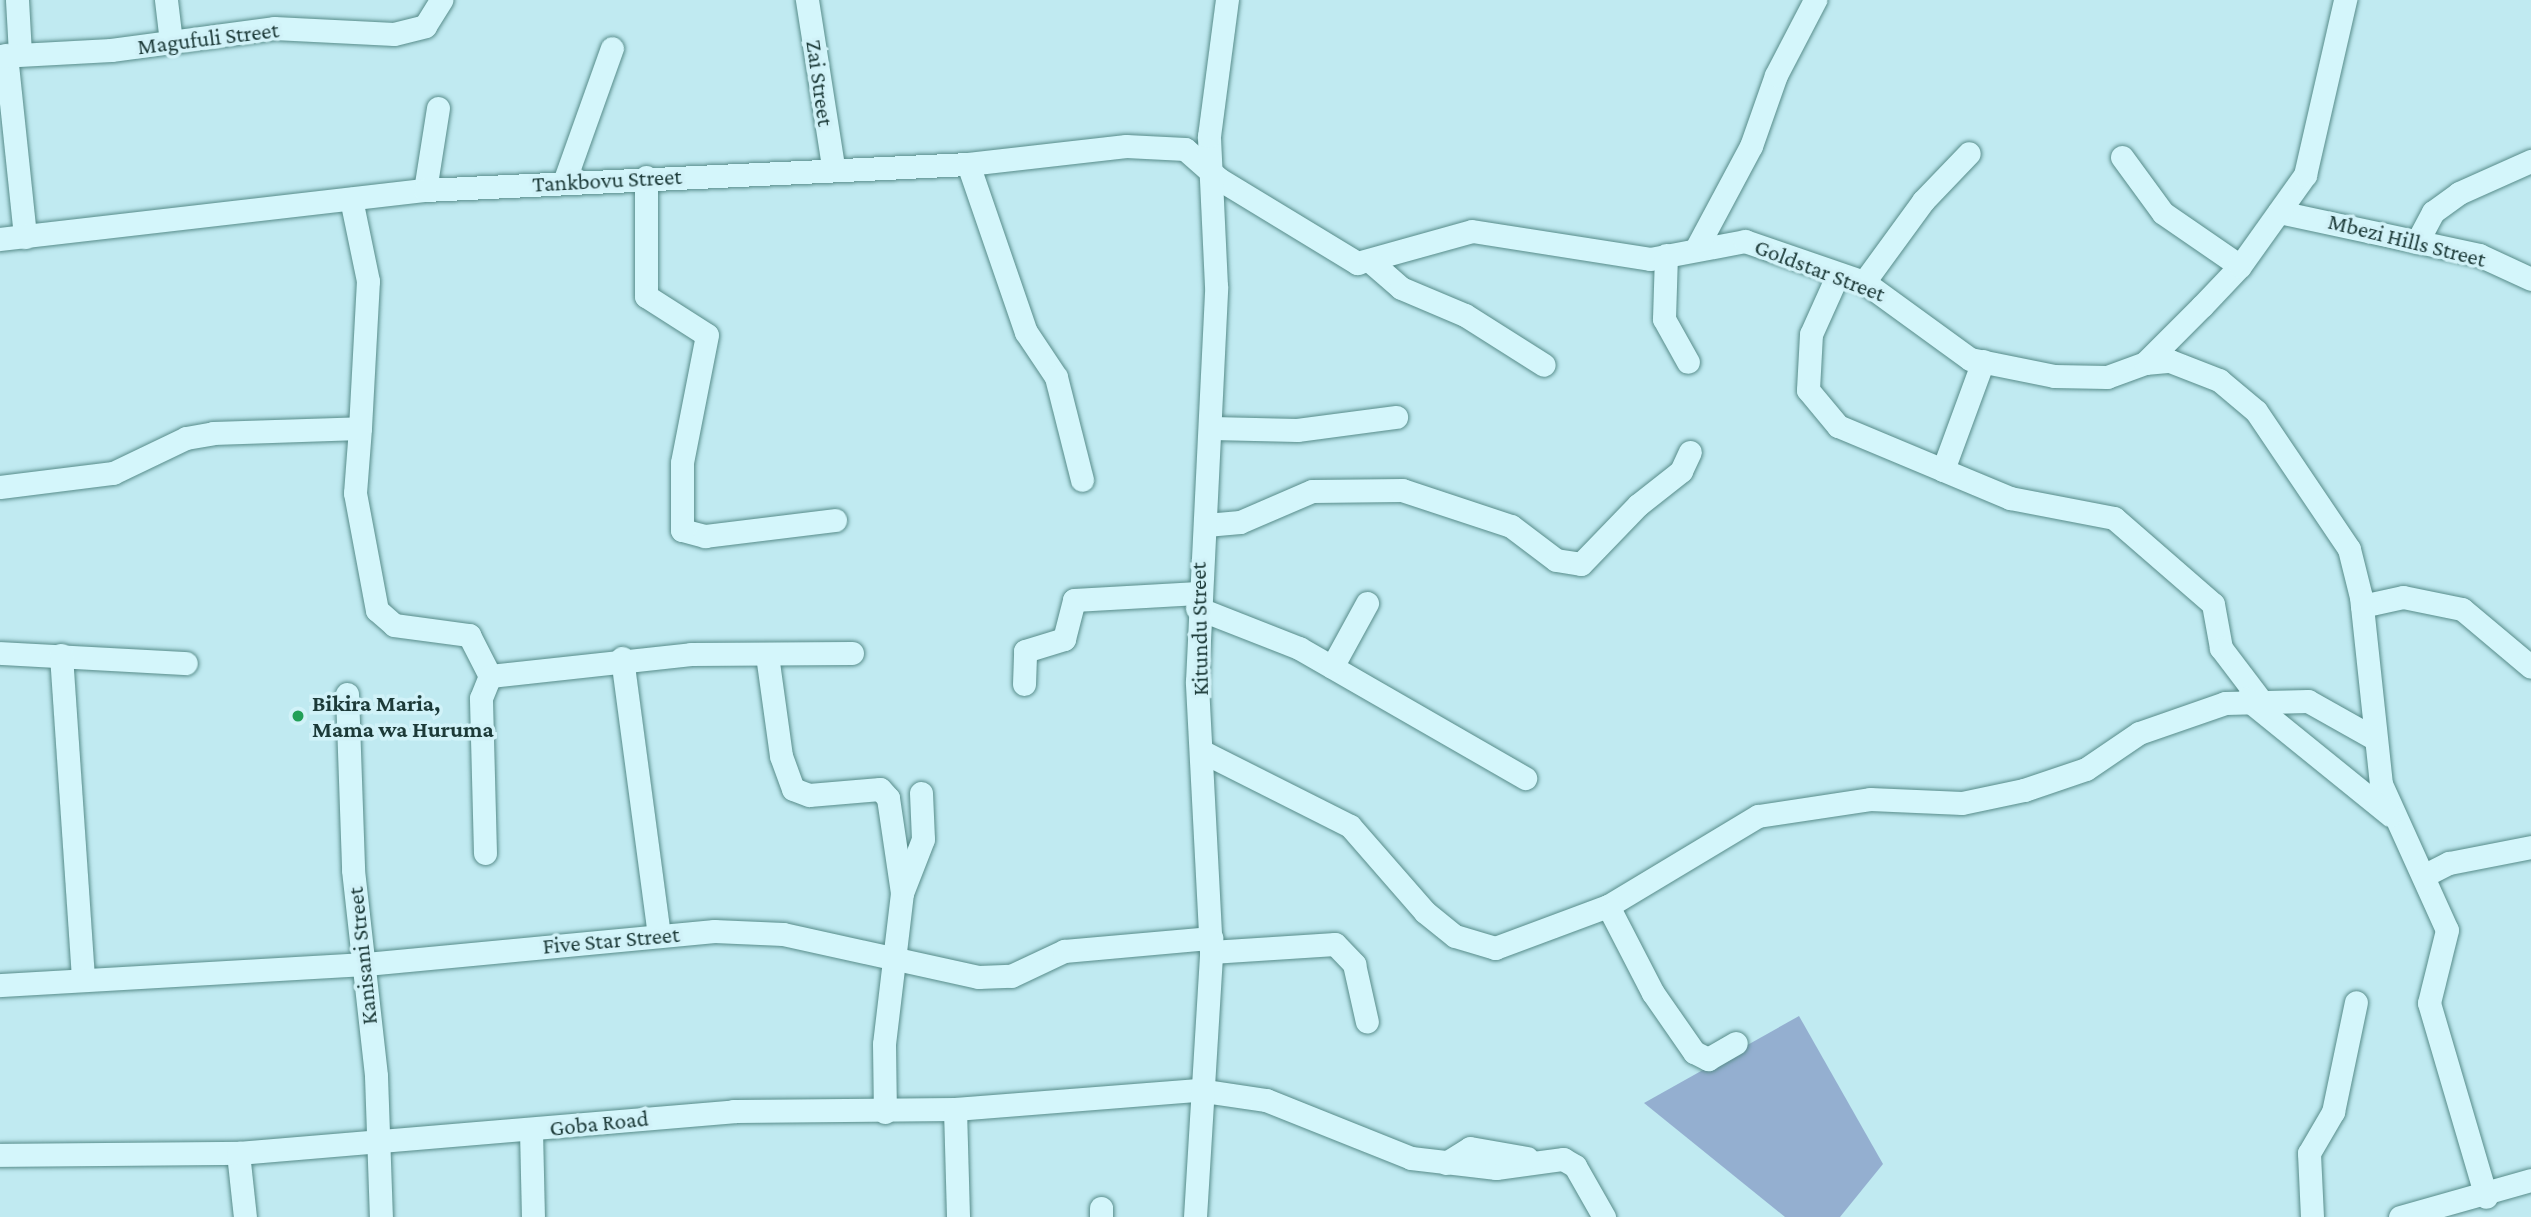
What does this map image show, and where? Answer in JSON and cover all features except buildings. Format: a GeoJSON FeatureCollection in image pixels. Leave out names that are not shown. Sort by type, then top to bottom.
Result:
{"type":"FeatureCollection","features":[{"type":"Feature","properties":{"kind":"street"},"geometry":{"type":"LineString","coordinates":[[17,0],[9,55],[24,237]]}},
{"type":"Feature","properties":{"kind":"street"},"geometry":{"type":"LineString","coordinates":[[166,0],[171,42]]}},
{"type":"Feature","properties":{"kind":"street","name":"Magufuli Street"},"geometry":{"type":"LineString","coordinates":[[9,55],[171,42],[274,27],[402,33],[425,26],[441,0]]}},
{"type":"Feature","properties":{"kind":"street","name":"Zai Street"},"geometry":{"type":"LineString","coordinates":[[807,0],[833,166]]}},
{"type":"Feature","properties":{"kind":"street","name":"Kitundu Street"},"geometry":{"type":"LineString","coordinates":[[1195,1217],[1198,1090],[1211,945],[1198,601],[1212,428],[1216,286],[1209,167],[1227,0]]}},
{"type":"Feature","properties":{"kind":"street"},"geometry":{"type":"LineString","coordinates":[[1697,247],[1751,146],[1776,75],[1815,0]]}},
{"type":"Feature","properties":{"kind":"street","name":"Goldstar Street"},"geometry":{"type":"LineString","coordinates":[[1209,167],[1345,260],[1370,261],[1472,231],[1542,238],[1602,255],[1666,255],[1697,247],[1745,242],[1864,282],[1899,302],[1953,349],[1983,361],[2080,379],[2107,377],[2145,363],[2240,266],[2312,160],[2345,0]]}},
{"type":"Feature","properties":{"kind":"street"},"geometry":{"type":"LineString","coordinates":[[565,182],[612,48]]}},
{"type":"Feature","properties":{"kind":"street"},"geometry":{"type":"LineString","coordinates":[[425,190],[438,108]]}},
{"type":"Feature","properties":{"kind":"street","name":"Tankbovu Street"},"geometry":{"type":"LineString","coordinates":[[0,239],[425,190],[833,166],[968,164],[1126,146],[1185,149],[1209,167]]}},
{"type":"Feature","properties":{"kind":"street"},"geometry":{"type":"LineString","coordinates":[[1864,282],[1923,201],[1969,153]]}},
{"type":"Feature","properties":{"kind":"street"},"geometry":{"type":"LineString","coordinates":[[2122,157],[2163,214],[2240,266]]}},
{"type":"Feature","properties":{"kind":"street"},"geometry":{"type":"LineString","coordinates":[[2417,242],[2433,212],[2459,193],[2531,160]]}},
{"type":"Feature","properties":{"kind":"street"},"geometry":{"type":"LineString","coordinates":[[968,164],[1026,332],[1056,377],[1082,480]]}},
{"type":"Feature","properties":{"kind":"street"},"geometry":{"type":"LineString","coordinates":[[646,177],[646,296],[707,335],[682,463],[682,530],[718,536],[835,520]]}},
{"type":"Feature","properties":{"kind":"street"},"geometry":{"type":"LineString","coordinates":[[351,199],[368,281],[355,493],[377,610],[394,625],[469,635],[490,676],[481,698],[480,746],[485,853]]}},
{"type":"Feature","properties":{"kind":"street","name":"Mbezi Hills Street"},"geometry":{"type":"LineString","coordinates":[[2279,212],[2479,255],[2531,279]]}},
{"type":"Feature","properties":{"kind":"street"},"geometry":{"type":"LineString","coordinates":[[1666,255],[1664,319],[1688,362]]}},
{"type":"Feature","properties":{"kind":"street"},"geometry":{"type":"LineString","coordinates":[[1370,261],[1401,288],[1465,315],[1544,365]]}},
{"type":"Feature","properties":{"kind":"street"},"geometry":{"type":"LineString","coordinates":[[1838,274],[1811,334],[1806,373],[1814,400],[1849,432],[2010,498],[2114,518],[2213,604],[2221,648],[2253,699],[2390,815]]}},
{"type":"Feature","properties":{"kind":"street"},"geometry":{"type":"LineString","coordinates":[[2145,363],[2170,360],[2219,380],[2256,411],[2349,549],[2362,607],[2372,737],[2390,815],[2425,875],[2449,942],[2429,1003],[2486,1197]]}},
{"type":"Feature","properties":{"kind":"street"},"geometry":{"type":"LineString","coordinates":[[1943,470],[1983,361]]}},
{"type":"Feature","properties":{"kind":"street"},"geometry":{"type":"LineString","coordinates":[[1212,428],[1297,430],[1396,417]]}},
{"type":"Feature","properties":{"kind":"street"},"geometry":{"type":"LineString","coordinates":[[0,487],[102,476],[186,438],[213,433],[360,428]]}},
{"type":"Feature","properties":{"kind":"street"},"geometry":{"type":"LineString","coordinates":[[1206,525],[1240,522],[1312,491],[1402,490],[1511,526],[1556,561],[1581,564],[1681,471],[1690,452]]}},
{"type":"Feature","properties":{"kind":"street"},"geometry":{"type":"LineString","coordinates":[[2362,607],[2403,597],[2462,609],[2531,667]]}},
{"type":"Feature","properties":{"kind":"street"},"geometry":{"type":"LineString","coordinates":[[1024,684],[1025,651],[1064,639],[1074,600],[1198,601],[1332,667],[1525,778]]}},
{"type":"Feature","properties":{"kind":"street"},"geometry":{"type":"LineString","coordinates":[[1332,667],[1367,603]]}},
{"type":"Feature","properties":{"kind":"street"},"geometry":{"type":"LineString","coordinates":[[0,653],[186,663]]}},
{"type":"Feature","properties":{"kind":"street"},"geometry":{"type":"LineString","coordinates":[[490,676],[622,658],[852,653]]}},
{"type":"Feature","properties":{"kind":"street"},"geometry":{"type":"LineString","coordinates":[[61,655],[83,978]]}},
{"type":"Feature","properties":{"kind":"street"},"geometry":{"type":"LineString","coordinates":[[767,655],[781,756],[793,789],[809,795],[883,790],[902,892]]}},
{"type":"Feature","properties":{"kind":"street"},"geometry":{"type":"LineString","coordinates":[[622,658],[659,935]]}},
{"type":"Feature","properties":{"kind":"street","name":"Kanisani Street"},"geometry":{"type":"LineString","coordinates":[[347,694],[353,870],[366,964],[382,1217]]}},
{"type":"Feature","properties":{"kind":"street"},"geometry":{"type":"LineString","coordinates":[[1205,753],[1350,826],[1425,912],[1455,936],[1506,946],[1608,906],[1758,816],[1870,799],[1962,803],[2024,790],[2086,769],[2158,725],[2253,699],[2325,707],[2372,737]]}},
{"type":"Feature","properties":{"kind":"street"},"geometry":{"type":"LineString","coordinates":[[885,1112],[893,960],[902,892],[923,839],[921,793]]}},
{"type":"Feature","properties":{"kind":"street"},"geometry":{"type":"LineString","coordinates":[[2425,875],[2449,863],[2531,847]]}},
{"type":"Feature","properties":{"kind":"street"},"geometry":{"type":"LineString","coordinates":[[1608,906],[1694,1052],[1708,1059],[1736,1044]]}},
{"type":"Feature","properties":{"kind":"street","name":"Five Star Street"},"geometry":{"type":"LineString","coordinates":[[0,985],[83,978],[366,964],[659,935],[783,934],[978,977],[1011,976],[1064,951],[1211,945],[1335,944],[1349,952],[1373,991],[1367,1022]]}},
{"type":"Feature","properties":{"kind":"street"},"geometry":{"type":"LineString","coordinates":[[2312,1217],[2309,1153],[2333,1112],[2356,1002]]}},
{"type":"Feature","properties":{"kind":"street","name":"Goba Road"},"geometry":{"type":"LineString","coordinates":[[0,1155],[238,1153],[733,1111],[955,1110],[1198,1090],[1266,1100],[1386,1152],[1446,1163],[1496,1168],[1530,1159],[1570,1161],[1604,1217]]}},
{"type":"Feature","properties":{"kind":"street"},"geometry":{"type":"LineString","coordinates":[[955,1110],[958,1217]]}},
{"type":"Feature","properties":{"kind":"street"},"geometry":{"type":"LineString","coordinates":[[531,1130],[533,1217]]}},
{"type":"Feature","properties":{"kind":"street"},"geometry":{"type":"LineString","coordinates":[[238,1153],[245,1217]]}},
{"type":"Feature","properties":{"kind":"street"},"geometry":{"type":"LineString","coordinates":[[2400,1217],[2486,1197],[2531,1180]]}},
{"type":"Feature","properties":{"kind":"shaded area"},"geometry":{"type":"Polygon","coordinates":[[[1799,1016],[1883,1164],[1840,1217],[1785,1217],[1644,1103],[1799,1016]]]}},
{"type":"Feature","properties":{"kind":"place","name":"Bikira Maria, Mama wa Huruma"},"geometry":{"type":"Point","coordinates":[298,716]}}]}
